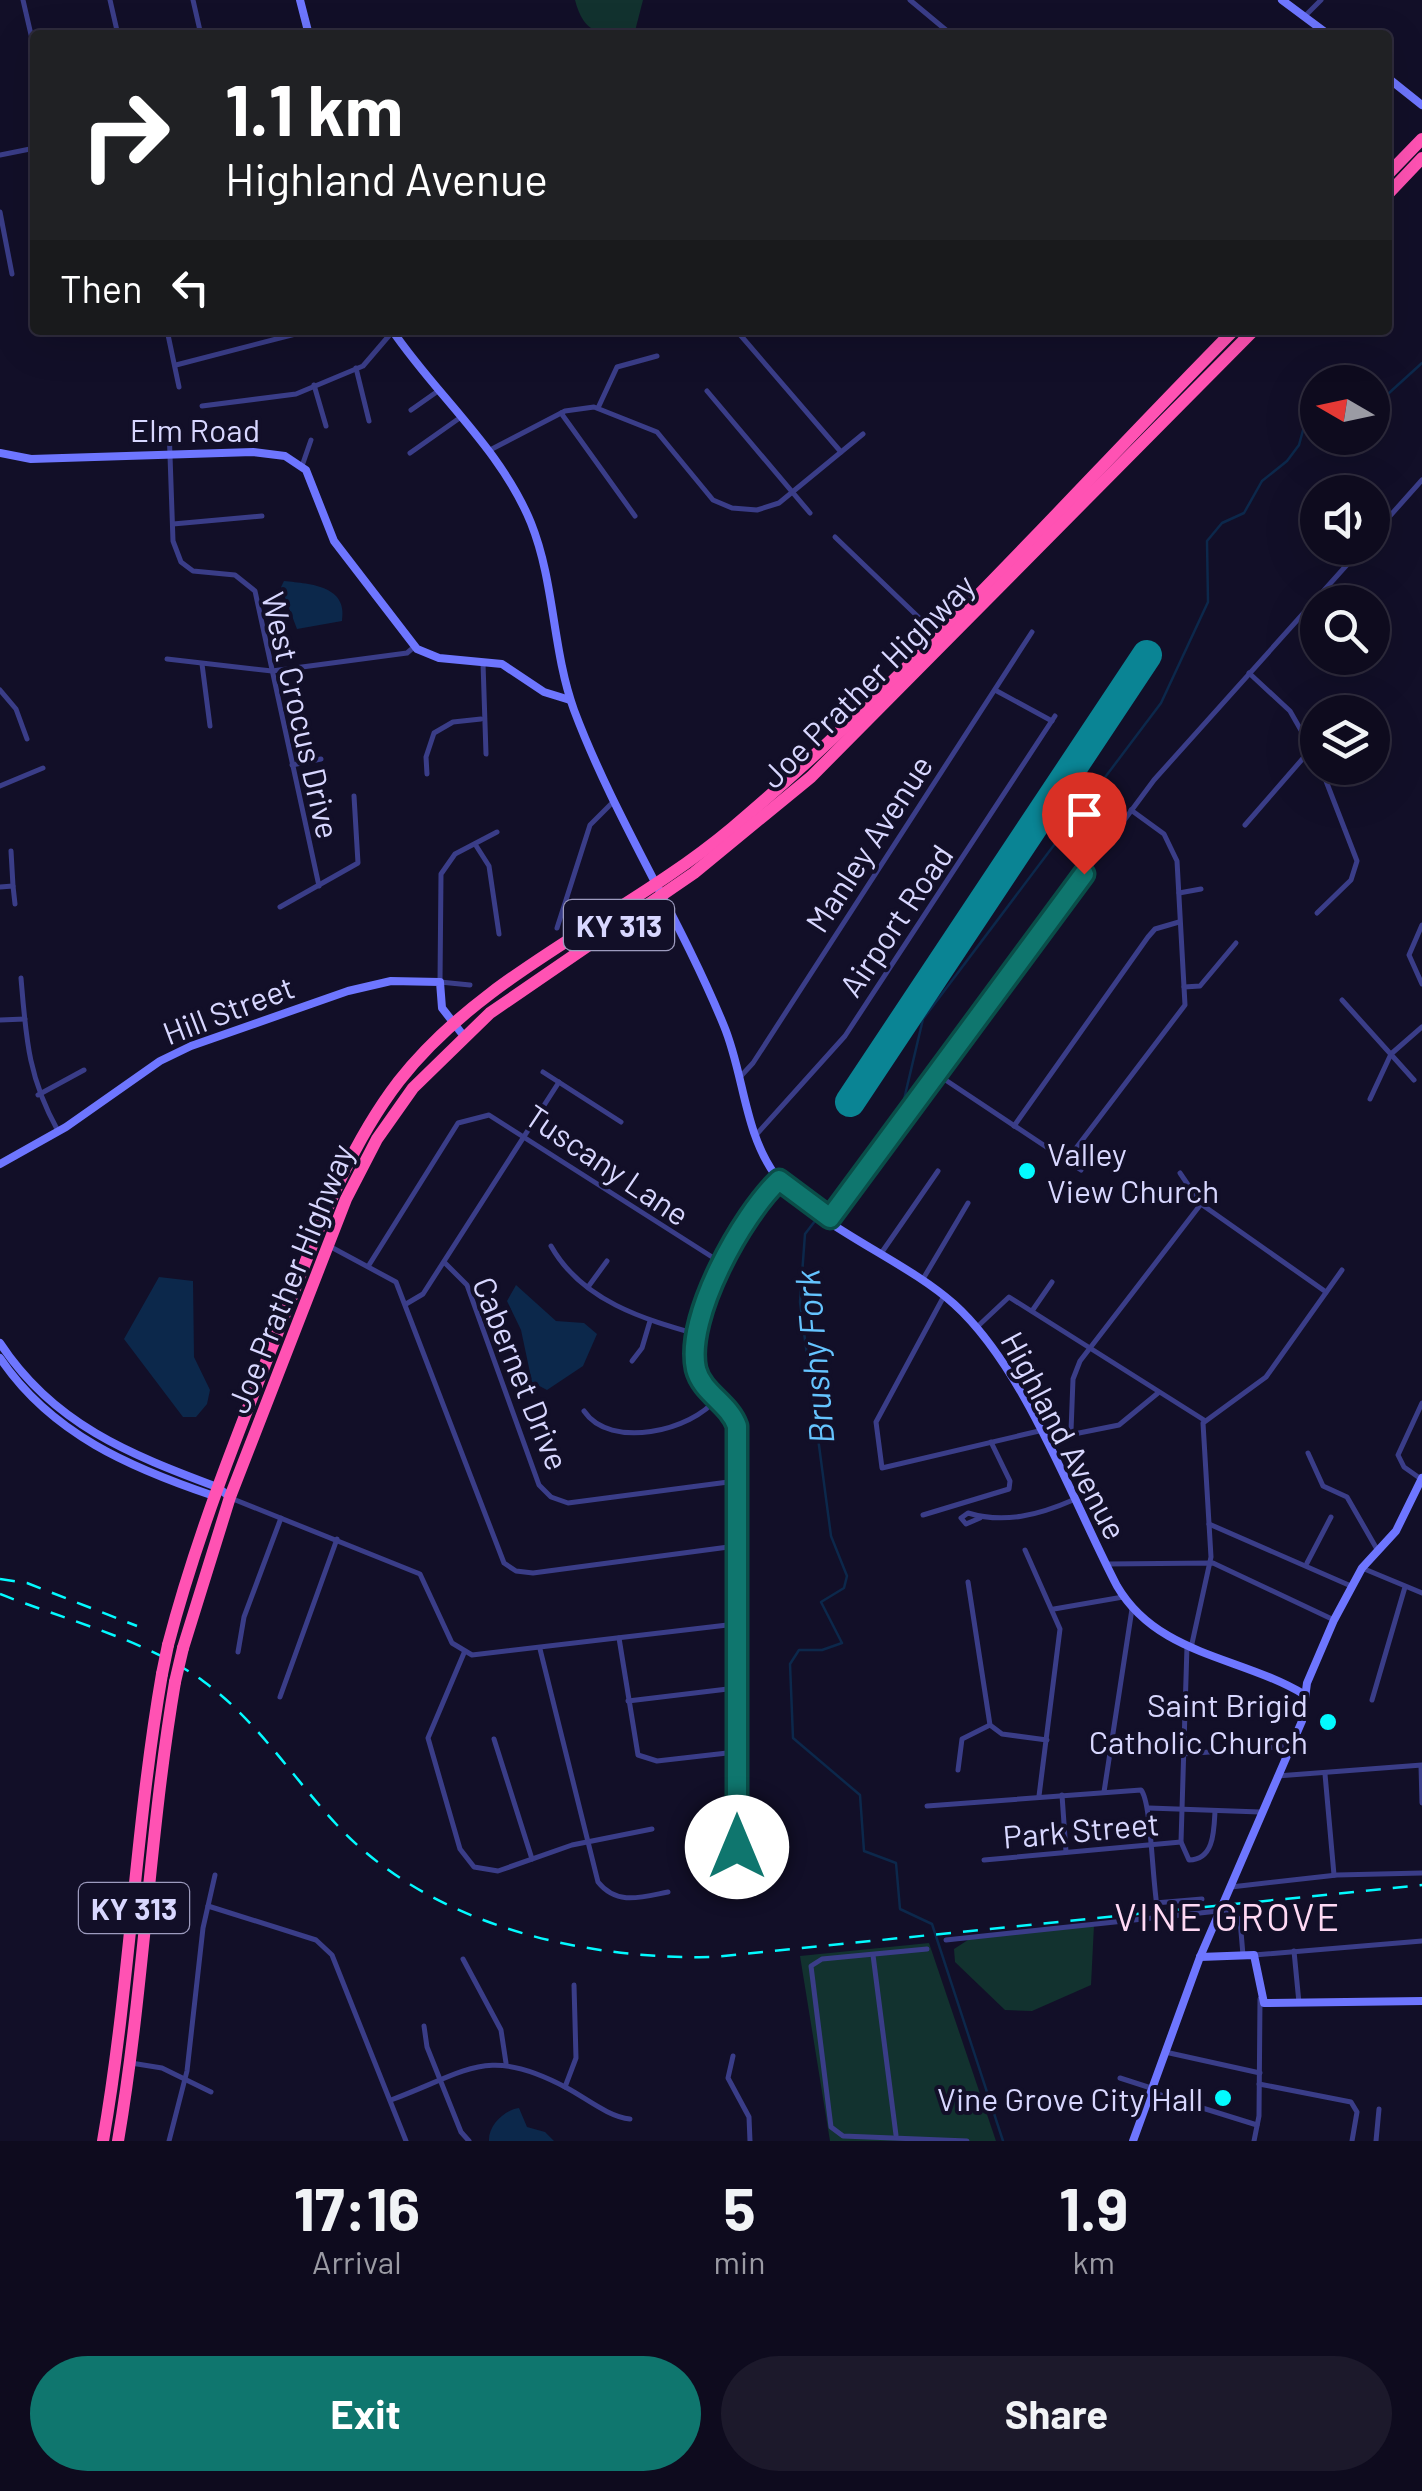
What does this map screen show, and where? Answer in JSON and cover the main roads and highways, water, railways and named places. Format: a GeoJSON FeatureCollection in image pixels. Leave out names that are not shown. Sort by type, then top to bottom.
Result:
{"type":"FeatureCollection","features":[{"type":"Feature","properties":{"kind":"highway"},"geometry":{"type":"LineString","coordinates":[[1392,170],[1422,139]]}},
{"type":"Feature","properties":{"kind":"highway"},"geometry":{"type":"LineString","coordinates":[[1392,190],[1422,158]]}},
{"type":"Feature","properties":{"kind":"highway","name":"Joe Prather Highway"},"geometry":{"type":"LineString","coordinates":[[103,2141],[127,1979],[146,1776],[168,1645],[215,1492],[351,1156],[400,1080],[453,1024],[782,804],[1229,335]]}},
{"type":"Feature","properties":{"kind":"highway","name":"Joe Prather Highway"},"geometry":{"type":"LineString","coordinates":[[941,638],[1249,335]]}},
{"type":"Feature","properties":{"kind":"highway","name":"Joe Prather Highway"},"geometry":{"type":"LineString","coordinates":[[118,2141],[131,2063],[160,1782],[183,1648],[230,1498],[360,1168],[385,1126],[423,1076],[464,1035],[658,890]]}},
{"type":"Feature","properties":{"kind":"main road"},"geometry":{"type":"LineString","coordinates":[[300,0],[307,30]]}},
{"type":"Feature","properties":{"kind":"main road"},"geometry":{"type":"LineString","coordinates":[[1282,0],[1323,30]]}},
{"type":"Feature","properties":{"kind":"main road"},"geometry":{"type":"LineString","coordinates":[[1392,81],[1422,105]]}},
{"type":"Feature","properties":{"kind":"main road","name":"Highland Avenue"},"geometry":{"type":"LineString","coordinates":[[395,335],[488,451],[520,499],[537,539],[570,700],[614,800],[716,1008],[756,1136],[779,1180],[812,1207],[924,1280],[976,1326],[1008,1371],[1132,1610],[1154,1628],[1189,1647],[1305,1694]]}},
{"type":"Feature","properties":{"kind":"main road","name":"Elm Road"},"geometry":{"type":"LineString","coordinates":[[0,453],[31,459],[266,452],[302,466],[313,482],[334,541],[376,590],[414,647],[439,658],[502,664],[544,692],[570,700]]}},
{"type":"Feature","properties":{"kind":"main road","name":"Hill Street"},"geometry":{"type":"LineString","coordinates":[[0,1164],[58,1132],[145,1070],[191,1046],[348,991],[392,981],[440,982],[442,1008],[453,1024]]}},
{"type":"Feature","properties":{"kind":"main road"},"geometry":{"type":"LineString","coordinates":[[453,1024],[464,1035]]}},
{"type":"Feature","properties":{"kind":"main road"},"geometry":{"type":"LineString","coordinates":[[0,1343],[31,1384],[78,1426],[119,1449],[230,1498]]}},
{"type":"Feature","properties":{"kind":"main road"},"geometry":{"type":"LineString","coordinates":[[0,1358],[32,1399],[84,1440],[137,1467],[215,1492]]}},
{"type":"Feature","properties":{"kind":"main road"},"geometry":{"type":"LineString","coordinates":[[1133,2141],[1200,1958],[1304,1716],[1305,1694],[1334,1620],[1362,1568],[1396,1531],[1422,1478]]}},
{"type":"Feature","properties":{"kind":"main road"},"geometry":{"type":"LineString","coordinates":[[1200,1958],[1254,1955],[1260,1999],[1299,2003],[1422,2000]]}},
{"type":"Feature","properties":{"kind":"water"},"geometry":{"type":"Polygon","coordinates":[[[284,581],[316,586],[334,594],[342,609],[342,621],[297,629],[281,587],[284,581]]]}},
{"type":"Feature","properties":{"kind":"water"},"geometry":{"type":"Polygon","coordinates":[[[159,1277],[193,1281],[194,1357],[210,1390],[207,1404],[196,1417],[183,1417],[124,1339],[159,1277]]]}},
{"type":"Feature","properties":{"kind":"water"},"geometry":{"type":"Polygon","coordinates":[[[516,1285],[556,1321],[584,1323],[597,1334],[583,1366],[547,1390],[532,1382],[521,1330],[507,1301],[516,1285]]]}},
{"type":"Feature","properties":{"kind":"water"},"geometry":{"type":"Polygon","coordinates":[[[519,2108],[527,2127],[545,2132],[554,2141],[489,2141],[498,2120],[519,2108]]]}},
{"type":"Feature","properties":{"kind":"waterway","name":"Brushy Fork"},"geometry":{"type":"LineString","coordinates":[[1390,392],[1422,363]]}},
{"type":"Feature","properties":{"kind":"waterway","name":"Brushy Fork"},"geometry":{"type":"LineString","coordinates":[[1003,2141],[932,1924],[900,1909],[896,1863],[864,1851],[860,1795],[793,1738],[790,1664],[799,1650],[822,1650],[842,1643],[821,1602],[844,1588],[847,1576],[831,1536],[800,1302],[805,1234],[902,1108],[923,1019],[1161,703],[1208,602],[1207,541],[1222,523],[1244,513],[1262,481],[1287,461],[1300,441]]}},
{"type":"Feature","properties":{"kind":"railway"},"geometry":{"type":"LineString","coordinates":[[0,1579],[27,1583],[137,1626]]}},
{"type":"Feature","properties":{"kind":"railway"},"geometry":{"type":"LineString","coordinates":[[0,1594],[132,1642],[181,1667],[240,1713],[337,1825],[374,1860],[462,1912],[561,1943],[612,1952],[714,1957],[1422,1885]]}},
{"type":"Feature","properties":{"kind":"place","name":"Valley View Church"},"geometry":{"type":"Point","coordinates":[1027,1171]}},
{"type":"Feature","properties":{"kind":"place","name":"Saint Brigid Catholic Church"},"geometry":{"type":"Point","coordinates":[1328,1722]}},
{"type":"Feature","properties":{"kind":"place","name":"Vine Grove City Hall"},"geometry":{"type":"Point","coordinates":[1223,2098]}},
{"type":"Feature","properties":{"kind":"district","name":"VINE GROVE"},"geometry":{"type":"Point","coordinates":[1228,1916]}}]}
